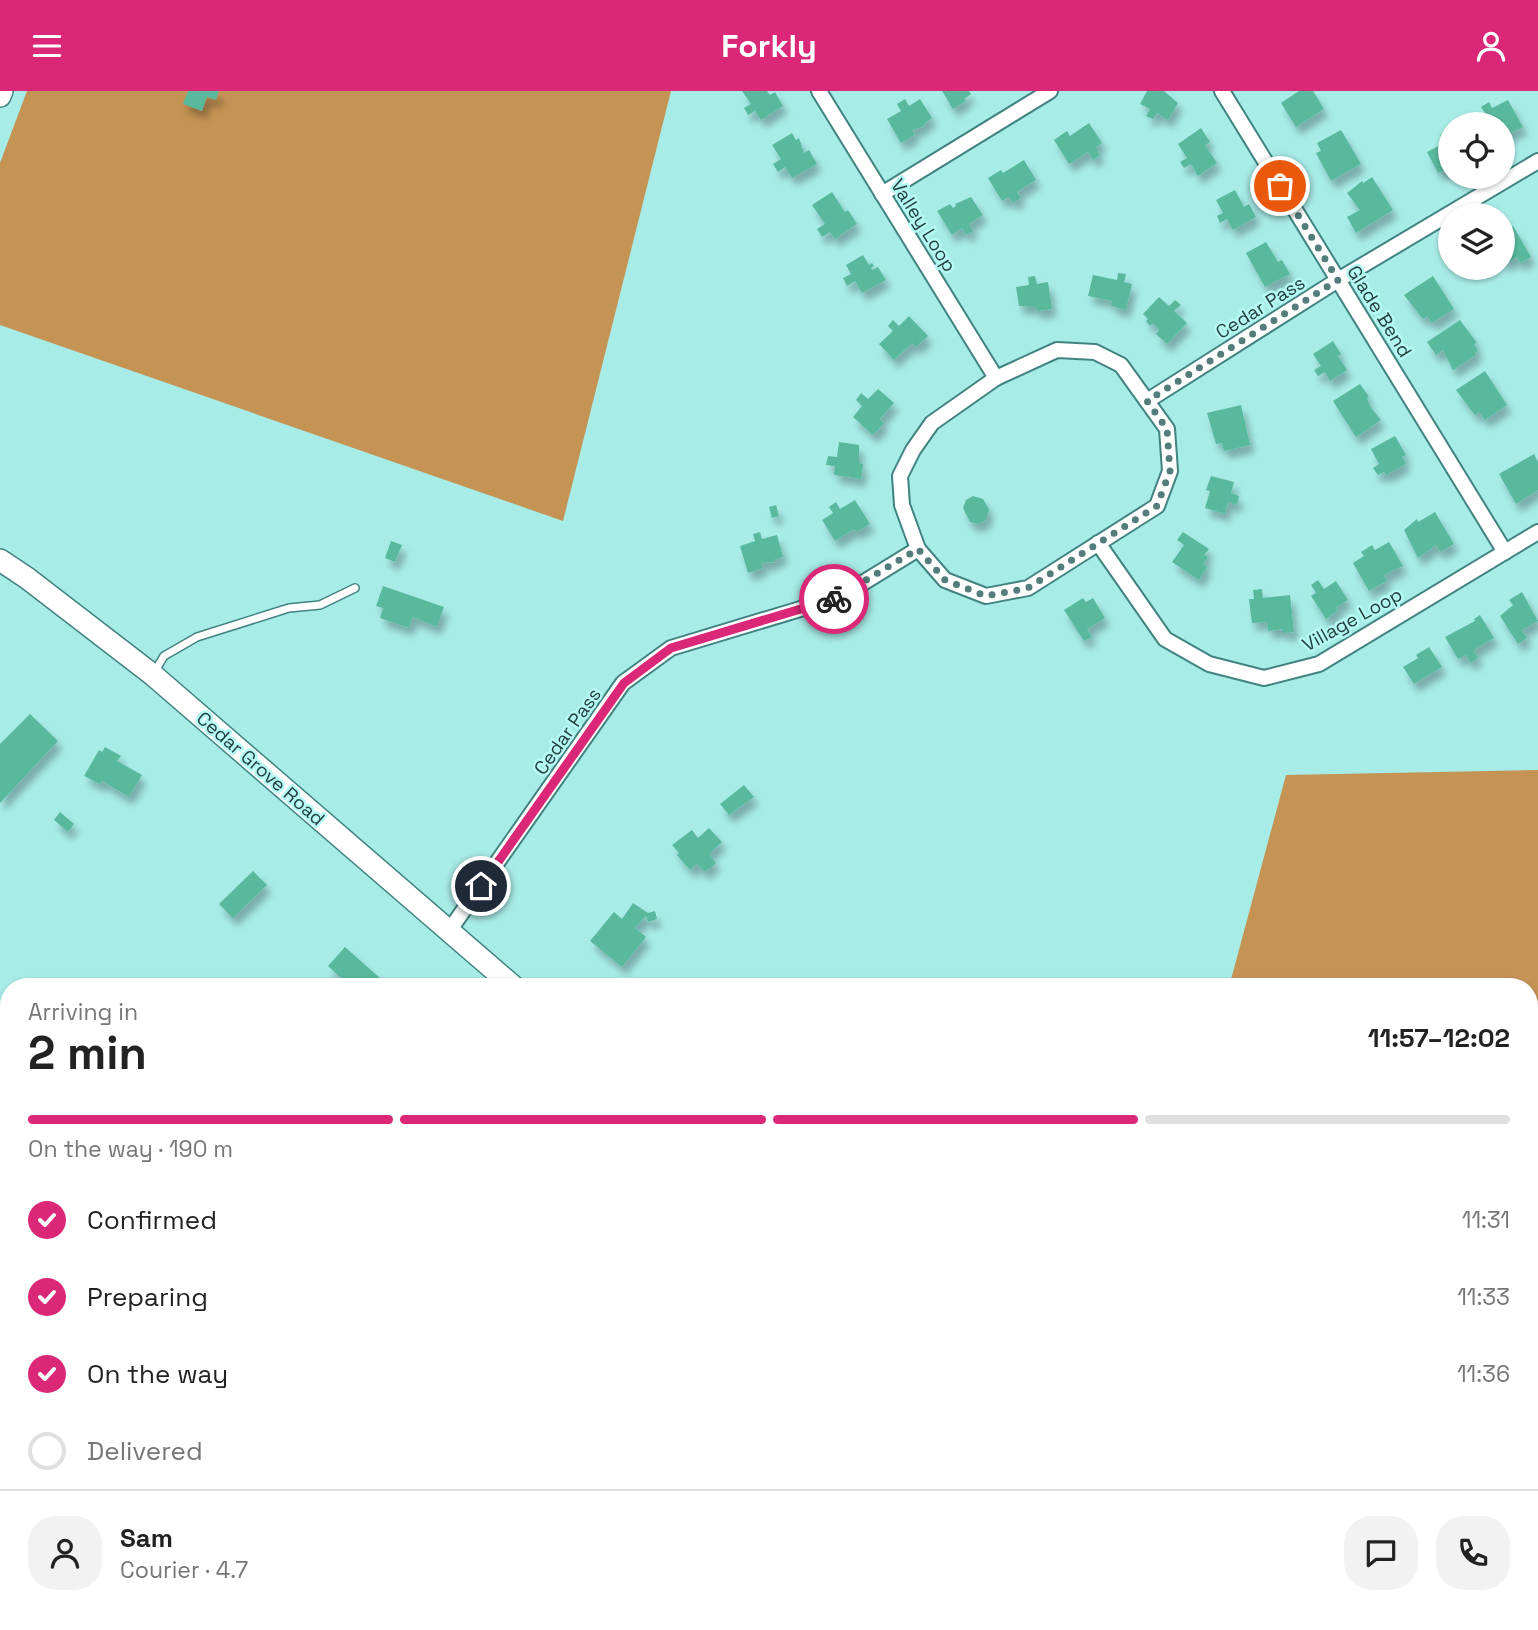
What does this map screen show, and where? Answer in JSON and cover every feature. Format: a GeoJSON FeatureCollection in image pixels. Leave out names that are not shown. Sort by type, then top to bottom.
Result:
{"type":"FeatureCollection","features":[{"type":"Feature","properties":{"kind":"main road"},"geometry":{"type":"LineString","coordinates":[[0,96],[2,91]]}},
{"type":"Feature","properties":{"kind":"main road","name":"Cedar Grove Road"},"geometry":{"type":"LineString","coordinates":[[0,560],[153,675],[504,978]]}},
{"type":"Feature","properties":{"kind":"street","name":"Valley Loop"},"geometry":{"type":"LineString","coordinates":[[819,91],[996,378]]}},
{"type":"Feature","properties":{"kind":"street"},"geometry":{"type":"LineString","coordinates":[[882,194],[1050,91]]}},
{"type":"Feature","properties":{"kind":"street","name":"Glade Bend"},"geometry":{"type":"LineString","coordinates":[[1222,91],[1505,552]]}},
{"type":"Feature","properties":{"kind":"street","name":"Cedar Pass"},"geometry":{"type":"LineString","coordinates":[[1147,401],[1338,280],[1538,161]]}},
{"type":"Feature","properties":{"kind":"street"},"geometry":{"type":"LineString","coordinates":[[1057,350],[1095,352],[1121,365],[1147,401],[1167,429],[1170,471],[1157,506],[1028,588],[986,596],[945,580],[918,549],[902,505],[900,476],[913,450],[932,423],[996,378],[1057,350]]}},
{"type":"Feature","properties":{"kind":"street","name":"Village Loop"},"geometry":{"type":"LineString","coordinates":[[1098,543],[1165,639],[1209,664],[1264,678],[1320,664],[1538,532]]}},
{"type":"Feature","properties":{"kind":"street","name":"Cedar Pass"},"geometry":{"type":"LineString","coordinates":[[449,931],[624,683],[671,648],[840,597],[918,549]]}},
{"type":"Feature","properties":{"kind":"lane"},"geometry":{"type":"LineString","coordinates":[[153,675],[164,656],[197,637],[289,608],[320,605],[355,588]]}},
{"type":"Feature","properties":{"kind":"shaded area"},"geometry":{"type":"Polygon","coordinates":[[[27,91],[671,91],[563,521],[0,325],[0,163],[27,91]]]}},
{"type":"Feature","properties":{"kind":"shaded area"},"geometry":{"type":"Polygon","coordinates":[[[1538,770],[1538,978],[1231,978],[1286,775],[1538,770]]]}},
{"type":"Feature","properties":{"kind":"building"},"geometry":{"type":"Polygon","coordinates":[[[188,91],[219,91],[216,100],[207,97],[202,111],[183,104],[188,91]]]}},
{"type":"Feature","properties":{"kind":"building"},"geometry":{"type":"Polygon","coordinates":[[[742,91],[767,91],[770,95],[775,92],[783,106],[761,120],[755,111],[748,115],[744,108],[751,104],[742,91]]]}},
{"type":"Feature","properties":{"kind":"building"},"geometry":{"type":"Polygon","coordinates":[[[942,91],[969,91],[971,94],[964,99],[966,101],[953,109],[942,91]]]}},
{"type":"Feature","properties":{"kind":"building"},"geometry":{"type":"Polygon","coordinates":[[[1147,91],[1164,91],[1178,103],[1168,120],[1157,113],[1153,119],[1146,116],[1150,109],[1140,104],[1147,91]]]}},
{"type":"Feature","properties":{"kind":"building"},"geometry":{"type":"Polygon","coordinates":[[[1299,91],[1313,91],[1324,109],[1296,127],[1281,103],[1299,91]]]}},
{"type":"Feature","properties":{"kind":"building"},"geometry":{"type":"Polygon","coordinates":[[[905,99],[909,106],[920,99],[932,118],[925,126],[912,130],[915,135],[901,143],[887,119],[901,111],[897,104],[905,99]]]}},
{"type":"Feature","properties":{"kind":"building"},"geometry":{"type":"Polygon","coordinates":[[[1508,100],[1515,112],[1484,112],[1481,107],[1489,102],[1492,108],[1508,100]]]}},
{"type":"Feature","properties":{"kind":"building"},"geometry":{"type":"Polygon","coordinates":[[[1515,113],[1523,127],[1515,131],[1515,113]]]}},
{"type":"Feature","properties":{"kind":"building"},"geometry":{"type":"Polygon","coordinates":[[[1089,123],[1102,143],[1096,147],[1100,155],[1093,160],[1088,152],[1069,164],[1054,140],[1067,131],[1070,136],[1089,123]]]}},
{"type":"Feature","properties":{"kind":"building"},"geometry":{"type":"Polygon","coordinates":[[[1201,128],[1210,142],[1205,145],[1217,163],[1198,176],[1191,164],[1184,168],[1180,162],[1187,158],[1178,144],[1201,128]]]}},
{"type":"Feature","properties":{"kind":"building"},"geometry":{"type":"Polygon","coordinates":[[[1341,130],[1361,164],[1331,181],[1316,153],[1321,151],[1317,143],[1341,130]]]}},
{"type":"Feature","properties":{"kind":"building"},"geometry":{"type":"Polygon","coordinates":[[[792,133],[796,140],[799,138],[804,153],[809,150],[817,164],[792,178],[785,167],[778,172],[773,164],[781,159],[772,145],[792,133]]]}},
{"type":"Feature","properties":{"kind":"building"},"geometry":{"type":"Polygon","coordinates":[[[1438,146],[1438,173],[1427,152],[1438,146]]]}},
{"type":"Feature","properties":{"kind":"building"},"geometry":{"type":"Polygon","coordinates":[[[1024,160],[1036,180],[1017,192],[1021,198],[1013,203],[1009,197],[1002,201],[988,178],[1001,170],[1003,173],[1024,160]]]}},
{"type":"Feature","properties":{"kind":"building"},"geometry":{"type":"Polygon","coordinates":[[[1372,177],[1393,210],[1356,233],[1347,217],[1360,210],[1347,193],[1372,177]]]}},
{"type":"Feature","properties":{"kind":"building"},"geometry":{"type":"Polygon","coordinates":[[[1235,190],[1244,207],[1249,204],[1256,217],[1233,230],[1227,219],[1220,223],[1217,216],[1223,213],[1216,200],[1235,190]]]}},
{"type":"Feature","properties":{"kind":"building"},"geometry":{"type":"Polygon","coordinates":[[[832,192],[857,224],[835,239],[830,232],[822,237],[817,229],[825,224],[812,205],[832,192]]]}},
{"type":"Feature","properties":{"kind":"building"},"geometry":{"type":"Polygon","coordinates":[[[971,197],[983,215],[969,224],[973,231],[966,235],[962,228],[952,235],[937,211],[950,204],[953,208],[955,204],[971,197]]]}},
{"type":"Feature","properties":{"kind":"building"},"geometry":{"type":"Polygon","coordinates":[[[1515,229],[1531,257],[1520,263],[1517,257],[1515,258],[1515,229]]]}},
{"type":"Feature","properties":{"kind":"building"},"geometry":{"type":"Polygon","coordinates":[[[1266,242],[1278,262],[1282,260],[1290,274],[1265,287],[1246,253],[1266,242]]]}},
{"type":"Feature","properties":{"kind":"building"},"geometry":{"type":"Polygon","coordinates":[[[863,255],[869,265],[872,263],[874,266],[872,270],[878,267],[886,280],[862,293],[855,281],[847,286],[843,278],[851,274],[846,265],[863,255]]]}},
{"type":"Feature","properties":{"kind":"building"},"geometry":{"type":"Polygon","coordinates":[[[1118,273],[1126,274],[1124,282],[1132,284],[1126,310],[1111,306],[1112,301],[1088,296],[1093,275],[1117,280],[1118,273]]]}},
{"type":"Feature","properties":{"kind":"building"},"geometry":{"type":"Polygon","coordinates":[[[1035,276],[1037,284],[1048,282],[1052,309],[1037,311],[1036,307],[1019,306],[1016,287],[1029,285],[1028,277],[1035,276]]]}},
{"type":"Feature","properties":{"kind":"building"},"geometry":{"type":"Polygon","coordinates":[[[1433,276],[1454,309],[1432,323],[1427,316],[1423,319],[1404,295],[1433,276]]]}},
{"type":"Feature","properties":{"kind":"building"},"geometry":{"type":"Polygon","coordinates":[[[1159,297],[1169,306],[1175,300],[1181,305],[1174,311],[1187,323],[1167,344],[1156,334],[1159,330],[1153,323],[1150,326],[1143,314],[1159,297]]]}},
{"type":"Feature","properties":{"kind":"building"},"geometry":{"type":"Polygon","coordinates":[[[909,316],[928,336],[916,347],[912,343],[894,360],[879,344],[893,331],[888,326],[893,320],[899,326],[909,316]]]}},
{"type":"Feature","properties":{"kind":"building"},"geometry":{"type":"Polygon","coordinates":[[[1460,320],[1477,343],[1474,344],[1478,351],[1453,370],[1443,350],[1436,355],[1427,342],[1460,320]]]}},
{"type":"Feature","properties":{"kind":"building"},"geometry":{"type":"Polygon","coordinates":[[[1333,341],[1347,370],[1330,381],[1325,372],[1318,376],[1314,370],[1321,366],[1313,354],[1333,341]]]}},
{"type":"Feature","properties":{"kind":"building"},"geometry":{"type":"Polygon","coordinates":[[[1485,371],[1507,405],[1485,420],[1479,412],[1475,415],[1456,390],[1485,371]]]}},
{"type":"Feature","properties":{"kind":"building"},"geometry":{"type":"Polygon","coordinates":[[[1360,384],[1369,397],[1367,398],[1371,408],[1381,420],[1356,437],[1333,401],[1360,384]]]}},
{"type":"Feature","properties":{"kind":"building"},"geometry":{"type":"Polygon","coordinates":[[[878,389],[894,403],[880,419],[884,423],[873,435],[853,417],[862,406],[856,400],[861,393],[868,399],[878,389]]]}},
{"type":"Feature","properties":{"kind":"building"},"geometry":{"type":"Polygon","coordinates":[[[1241,405],[1250,445],[1224,451],[1222,443],[1216,444],[1207,413],[1241,405]]]}},
{"type":"Feature","properties":{"kind":"building"},"geometry":{"type":"Polygon","coordinates":[[[1395,436],[1406,455],[1402,457],[1406,464],[1386,475],[1384,472],[1378,475],[1373,468],[1379,464],[1371,449],[1395,436]]]}},
{"type":"Feature","properties":{"kind":"building"},"geometry":{"type":"Polygon","coordinates":[[[839,442],[859,445],[859,463],[863,464],[861,479],[834,475],[835,466],[826,465],[828,456],[837,457],[839,442]]]}},
{"type":"Feature","properties":{"kind":"building"},"geometry":{"type":"Polygon","coordinates":[[[1534,454],[1538,462],[1538,490],[1516,504],[1499,474],[1534,454]]]}},
{"type":"Feature","properties":{"kind":"building"},"geometry":{"type":"Polygon","coordinates":[[[1211,476],[1234,482],[1231,493],[1239,496],[1237,505],[1228,502],[1225,514],[1205,508],[1210,491],[1206,490],[1211,476]]]}},
{"type":"Feature","properties":{"kind":"building"},"geometry":{"type":"Polygon","coordinates":[[[973,496],[983,499],[989,509],[986,520],[979,524],[970,522],[963,508],[966,500],[973,496]]]}},
{"type":"Feature","properties":{"kind":"building"},"geometry":{"type":"Polygon","coordinates":[[[855,500],[870,524],[856,532],[854,529],[835,541],[822,520],[833,513],[829,507],[836,502],[840,509],[855,500]]]}},
{"type":"Feature","properties":{"kind":"building"},"geometry":{"type":"Polygon","coordinates":[[[776,505],[779,516],[772,518],[769,507],[776,505]]]}},
{"type":"Feature","properties":{"kind":"building"},"geometry":{"type":"Polygon","coordinates":[[[1435,512],[1454,544],[1440,552],[1436,545],[1418,558],[1404,530],[1417,519],[1418,522],[1435,512]]]}},
{"type":"Feature","properties":{"kind":"building"},"geometry":{"type":"Polygon","coordinates":[[[760,532],[762,539],[777,535],[783,557],[774,560],[775,562],[761,563],[763,568],[748,573],[740,546],[755,541],[753,534],[760,532]]]}},
{"type":"Feature","properties":{"kind":"building"},"geometry":{"type":"Polygon","coordinates":[[[1183,532],[1209,549],[1204,555],[1208,557],[1203,564],[1207,567],[1199,580],[1172,562],[1184,545],[1177,540],[1183,532]]]}},
{"type":"Feature","properties":{"kind":"building"},"geometry":{"type":"Polygon","coordinates":[[[391,541],[402,545],[395,562],[385,558],[391,541]]]}},
{"type":"Feature","properties":{"kind":"building"},"geometry":{"type":"Polygon","coordinates":[[[1389,542],[1403,566],[1384,575],[1387,581],[1369,591],[1353,563],[1364,556],[1361,552],[1372,545],[1375,550],[1389,542]]]}},
{"type":"Feature","properties":{"kind":"building"},"geometry":{"type":"Polygon","coordinates":[[[1318,580],[1324,589],[1336,581],[1348,600],[1336,607],[1338,610],[1326,619],[1311,596],[1316,593],[1311,585],[1318,580]]]}},
{"type":"Feature","properties":{"kind":"building"},"geometry":{"type":"Polygon","coordinates":[[[383,586],[444,607],[437,627],[413,617],[409,628],[380,618],[383,608],[376,606],[383,586]]]}},
{"type":"Feature","properties":{"kind":"building"},"geometry":{"type":"Polygon","coordinates":[[[1262,589],[1263,598],[1290,595],[1294,632],[1283,633],[1283,629],[1268,631],[1267,622],[1252,623],[1249,599],[1254,599],[1253,590],[1262,589]]]}},
{"type":"Feature","properties":{"kind":"building"},"geometry":{"type":"Polygon","coordinates":[[[1522,592],[1538,621],[1522,630],[1527,638],[1518,644],[1500,616],[1513,605],[1509,600],[1522,592]]]}},
{"type":"Feature","properties":{"kind":"building"},"geometry":{"type":"Polygon","coordinates":[[[1083,598],[1086,602],[1093,598],[1105,618],[1087,629],[1092,637],[1084,641],[1064,610],[1083,598]]]}},
{"type":"Feature","properties":{"kind":"building"},"geometry":{"type":"Polygon","coordinates":[[[1480,615],[1494,638],[1474,650],[1478,658],[1470,663],[1466,655],[1458,659],[1445,637],[1475,621],[1480,615]]]}},
{"type":"Feature","properties":{"kind":"building"},"geometry":{"type":"Polygon","coordinates":[[[1429,647],[1442,667],[1414,684],[1403,667],[1429,647]]]}},
{"type":"Feature","properties":{"kind":"building"},"geometry":{"type":"Polygon","coordinates":[[[30,714],[58,741],[0,803],[0,744],[30,714]]]}},
{"type":"Feature","properties":{"kind":"building"},"geometry":{"type":"Polygon","coordinates":[[[105,747],[121,756],[117,761],[142,775],[129,797],[102,781],[100,784],[84,776],[99,750],[102,752],[105,747]]]}},
{"type":"Feature","properties":{"kind":"building"},"geometry":{"type":"Polygon","coordinates":[[[744,785],[754,797],[729,815],[720,804],[744,785]]]}},
{"type":"Feature","properties":{"kind":"building"},"geometry":{"type":"Polygon","coordinates":[[[60,812],[74,824],[68,832],[54,820],[60,812]]]}},
{"type":"Feature","properties":{"kind":"building"},"geometry":{"type":"Polygon","coordinates":[[[709,828],[722,842],[709,854],[716,863],[705,872],[697,864],[690,870],[672,845],[692,830],[698,838],[709,828]]]}},
{"type":"Feature","properties":{"kind":"building"},"geometry":{"type":"Polygon","coordinates":[[[253,871],[267,885],[233,918],[219,904],[253,871]]]}},
{"type":"Feature","properties":{"kind":"building"},"geometry":{"type":"Polygon","coordinates":[[[633,903],[648,913],[655,911],[657,919],[648,922],[646,916],[635,928],[646,937],[622,967],[590,941],[614,912],[622,919],[633,903]]]}},
{"type":"Feature","properties":{"kind":"building"},"geometry":{"type":"Polygon","coordinates":[[[345,947],[380,978],[341,978],[328,966],[345,947]]]}},
{"type":"Feature","properties":{"kind":"way so far"},"geometry":{"type":"LineString","coordinates":[[834,599],[918,549],[945,580],[986,596],[1028,588],[1157,506],[1170,471],[1167,429],[1147,401],[1338,280],[1280,186]]}},
{"type":"Feature","properties":{"kind":"route"},"geometry":{"type":"LineString","coordinates":[[481,886],[624,683],[671,648],[834,599]]}}]}
